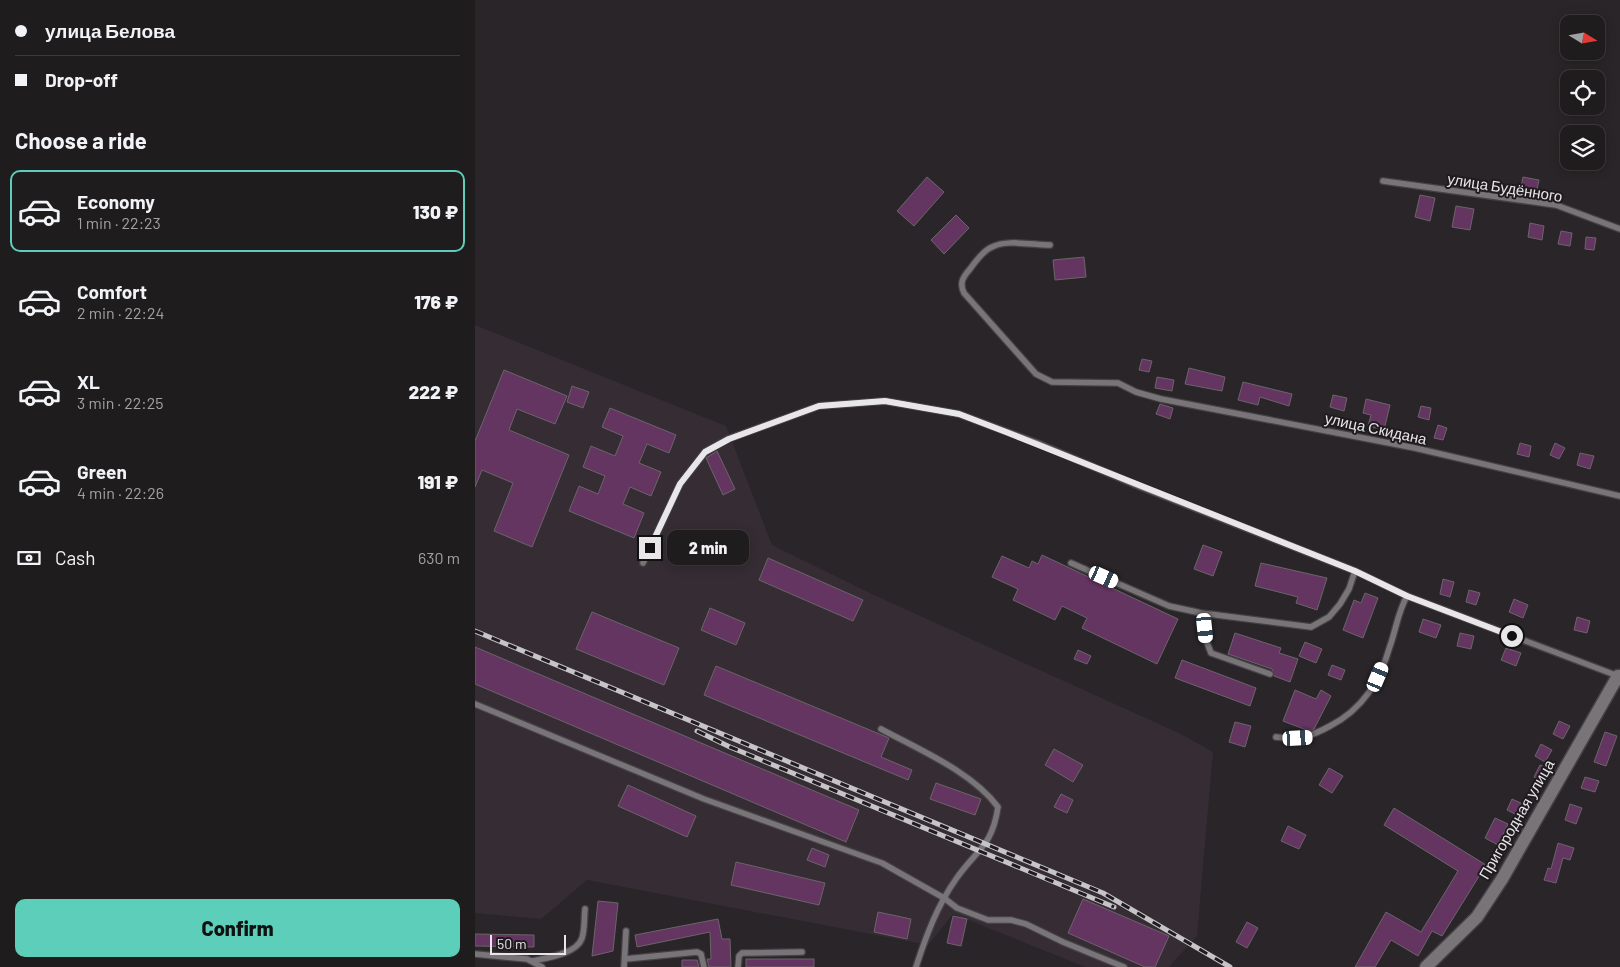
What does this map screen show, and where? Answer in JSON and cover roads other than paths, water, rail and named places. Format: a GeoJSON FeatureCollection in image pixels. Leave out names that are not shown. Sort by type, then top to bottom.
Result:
{"type":"FeatureCollection","features":[{"type":"Feature","properties":{"kind":"street","name":"Пригородная улица"},"geometry":{"type":"LineString","coordinates":[[1426,967],[1477,917],[1619,676]]}},
{"type":"Feature","properties":{"kind":"lane","name":"улица Будённого"},"geometry":{"type":"LineString","coordinates":[[1383,181],[1556,205],[1620,229]]}},
{"type":"Feature","properties":{"kind":"lane","name":"улица Скидана"},"geometry":{"type":"LineString","coordinates":[[1050,245],[1001,244],[990,247],[961,280],[963,293],[1037,374],[1052,382],[1118,383],[1136,392],[1161,399],[1415,448],[1620,496]]}},
{"type":"Feature","properties":{"kind":"lane"},"geometry":{"type":"LineString","coordinates":[[643,563],[680,484],[705,452],[729,439],[819,406],[885,401],[959,414],[1355,571],[1407,596],[1619,676]]}},
{"type":"Feature","properties":{"kind":"lane"},"geometry":{"type":"LineString","coordinates":[[1071,563],[1169,606],[1205,614],[1311,627],[1329,617],[1349,589],[1355,571]]}},
{"type":"Feature","properties":{"kind":"lane"},"geometry":{"type":"LineString","coordinates":[[1276,736],[1309,738],[1341,720],[1363,702],[1377,680],[1391,646],[1401,606],[1407,596]]}},
{"type":"Feature","properties":{"kind":"lane"},"geometry":{"type":"LineString","coordinates":[[1205,614],[1206,640],[1211,653],[1269,674]]}},
{"type":"Feature","properties":{"kind":"lane"},"geometry":{"type":"LineString","coordinates":[[475,704],[704,799],[882,863],[944,898],[957,908],[988,920],[1011,920],[1027,924],[1063,942],[1125,967]]}},
{"type":"Feature","properties":{"kind":"lane"},"geometry":{"type":"LineString","coordinates":[[881,730],[942,761],[989,794],[998,807],[996,822],[987,844],[957,878],[929,926],[916,967]]}},
{"type":"Feature","properties":{"kind":"lane"},"geometry":{"type":"LineString","coordinates":[[532,961],[568,950],[579,943],[582,938],[585,909]]}},
{"type":"Feature","properties":{"kind":"lane"},"geometry":{"type":"LineString","coordinates":[[624,967],[626,931]]}},
{"type":"Feature","properties":{"kind":"lane"},"geometry":{"type":"LineString","coordinates":[[625,959],[697,952],[701,954],[704,967]]}},
{"type":"Feature","properties":{"kind":"lane"},"geometry":{"type":"LineString","coordinates":[[738,967],[739,956],[742,953],[803,952]]}},
{"type":"Feature","properties":{"kind":"lane"},"geometry":{"type":"LineString","coordinates":[[475,954],[532,961],[542,967]]}},
{"type":"Feature","properties":{"kind":"railway"},"geometry":{"type":"LineString","coordinates":[[475,631],[1103,893],[1230,967]]}},
{"type":"Feature","properties":{"kind":"railway"},"geometry":{"type":"LineString","coordinates":[[697,731],[730,747],[1114,907]]}}]}
